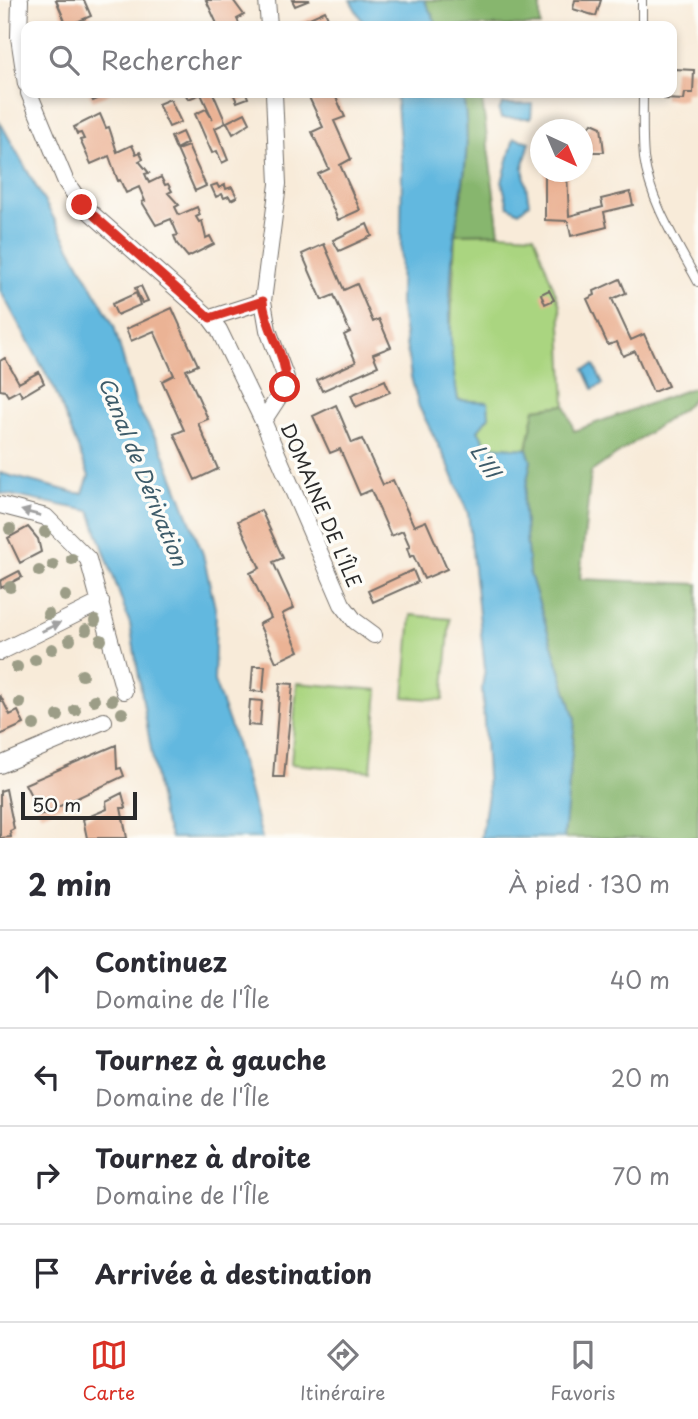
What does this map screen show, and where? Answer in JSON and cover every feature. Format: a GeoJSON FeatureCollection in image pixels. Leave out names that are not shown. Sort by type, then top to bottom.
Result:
{"type":"FeatureCollection","features":[{"type":"Feature","properties":{"kind":"street"},"geometry":{"type":"LineString","coordinates":[[20,0],[21,50]]}},
{"type":"Feature","properties":{"kind":"street"},"geometry":{"type":"LineString","coordinates":[[267,0],[269,21]]}},
{"type":"Feature","properties":{"kind":"street","name":"DOMAINE DE L'ÎLE"},"geometry":{"type":"LineString","coordinates":[[31,98],[66,182],[82,205],[210,318],[263,421],[342,604],[355,621],[374,635]]}},
{"type":"Feature","properties":{"kind":"street","name":"DOMAINE DE L'ÎLE"},"geometry":{"type":"LineString","coordinates":[[263,421],[280,395],[286,378],[268,330],[263,301],[277,201],[279,149],[274,98]]}},
{"type":"Feature","properties":{"kind":"street"},"geometry":{"type":"LineString","coordinates":[[210,318],[263,301]]}},
{"type":"Feature","properties":{"kind":"street"},"geometry":{"type":"LineString","coordinates":[[0,505],[46,517],[88,559],[124,691]]}},
{"type":"Feature","properties":{"kind":"street"},"geometry":{"type":"LineString","coordinates":[[0,652],[101,602]]}},
{"type":"Feature","properties":{"kind":"street"},"geometry":{"type":"LineString","coordinates":[[0,765],[104,722]]}},
{"type":"Feature","properties":{"kind":"lane"},"geometry":{"type":"LineString","coordinates":[[642,0],[642,21]]}},
{"type":"Feature","properties":{"kind":"lane"},"geometry":{"type":"LineString","coordinates":[[643,98],[645,159],[653,189],[698,282]]}},
{"type":"Feature","properties":{"kind":"green space"},"geometry":{"type":"Polygon","coordinates":[[[424,0],[540,1],[540,21],[435,21],[424,0]]]}},
{"type":"Feature","properties":{"kind":"green space"},"geometry":{"type":"Polygon","coordinates":[[[463,98],[484,98],[499,233],[455,234],[467,145],[463,98]]]}},
{"type":"Feature","properties":{"kind":"green space"},"geometry":{"type":"Polygon","coordinates":[[[455,234],[534,235],[560,305],[565,405],[535,409],[527,449],[487,446],[478,430],[489,416],[458,400],[450,353],[455,234]]]}},
{"type":"Feature","properties":{"kind":"green space"},"geometry":{"type":"Polygon","coordinates":[[[698,386],[698,393],[683,409],[591,472],[580,579],[698,584],[698,838],[564,838],[575,719],[529,571],[523,501],[531,461],[527,449],[535,409],[565,405],[574,431],[698,386]]]}},
{"type":"Feature","properties":{"kind":"green space"},"geometry":{"type":"Polygon","coordinates":[[[411,615],[450,619],[443,700],[404,697],[411,615]]]}},
{"type":"Feature","properties":{"kind":"green space"},"geometry":{"type":"Polygon","coordinates":[[[297,683],[378,690],[371,771],[291,764],[297,683]]]}},
{"type":"Feature","properties":{"kind":"water"},"geometry":{"type":"Polygon","coordinates":[[[350,0],[424,0],[435,21],[362,21],[350,0]]]}},
{"type":"Feature","properties":{"kind":"water","name":"L'Ill"},"geometry":{"type":"Polygon","coordinates":[[[396,98],[463,98],[467,128],[466,146],[450,295],[455,379],[458,400],[488,402],[489,416],[478,430],[487,446],[527,449],[531,461],[523,501],[529,571],[575,719],[564,838],[481,838],[488,795],[482,687],[485,669],[468,514],[448,464],[419,407],[411,377],[400,303],[402,166],[396,98]]]}},
{"type":"Feature","properties":{"kind":"water"},"geometry":{"type":"Polygon","coordinates":[[[502,104],[532,104],[531,118],[501,118],[499,111],[502,104]]]}},
{"type":"Feature","properties":{"kind":"water","name":"Canal de Dérivation"},"geometry":{"type":"Polygon","coordinates":[[[0,122],[114,326],[136,405],[162,449],[203,554],[216,612],[214,681],[235,739],[262,838],[171,838],[162,815],[130,624],[90,511],[0,493],[0,473],[76,493],[83,493],[89,476],[54,388],[0,290],[0,122]]]}},
{"type":"Feature","properties":{"kind":"water"},"geometry":{"type":"Polygon","coordinates":[[[514,138],[530,142],[523,167],[529,203],[519,212],[508,206],[502,182],[514,138]]]}},
{"type":"Feature","properties":{"kind":"water"},"geometry":{"type":"Polygon","coordinates":[[[594,365],[603,384],[593,389],[584,369],[594,365]]]}},
{"type":"Feature","properties":{"kind":"building"},"geometry":{"type":"Polygon","coordinates":[[[56,0],[84,0],[91,16],[79,21],[65,21],[56,0]]]}},
{"type":"Feature","properties":{"kind":"building"},"geometry":{"type":"Polygon","coordinates":[[[206,0],[233,0],[244,15],[238,21],[216,21],[206,0]]]}},
{"type":"Feature","properties":{"kind":"building"},"geometry":{"type":"Polygon","coordinates":[[[292,0],[310,0],[295,6],[292,0]]]}},
{"type":"Feature","properties":{"kind":"building"},"geometry":{"type":"Polygon","coordinates":[[[575,0],[601,0],[596,16],[573,9],[575,0]]]}},
{"type":"Feature","properties":{"kind":"building"},"geometry":{"type":"Polygon","coordinates":[[[325,11],[330,21],[303,21],[325,11]]]}},
{"type":"Feature","properties":{"kind":"building"},"geometry":{"type":"Polygon","coordinates":[[[677,69],[694,70],[693,93],[685,93],[684,100],[664,99],[677,98],[677,69]]]}},
{"type":"Feature","properties":{"kind":"building"},"geometry":{"type":"Polygon","coordinates":[[[203,98],[215,98],[226,123],[215,128],[228,160],[222,163],[217,151],[212,153],[195,114],[206,109],[213,120],[203,98]]]}},
{"type":"Feature","properties":{"kind":"building"},"geometry":{"type":"Polygon","coordinates":[[[309,98],[336,98],[345,117],[334,121],[351,159],[340,165],[360,210],[338,220],[318,174],[329,169],[312,132],[323,127],[309,98]]]}},
{"type":"Feature","properties":{"kind":"building"},"geometry":{"type":"Polygon","coordinates":[[[170,99],[181,122],[169,127],[158,104],[170,99]]]}},
{"type":"Feature","properties":{"kind":"building"},"geometry":{"type":"Polygon","coordinates":[[[245,113],[250,123],[233,134],[227,122],[245,113]]]}},
{"type":"Feature","properties":{"kind":"building"},"geometry":{"type":"Polygon","coordinates":[[[100,114],[106,128],[109,127],[117,152],[132,145],[136,154],[140,152],[143,159],[139,161],[149,173],[145,174],[149,183],[161,177],[165,185],[168,184],[172,191],[168,193],[179,205],[175,207],[179,215],[197,207],[200,215],[196,217],[199,222],[202,221],[206,238],[210,236],[214,244],[188,257],[177,244],[174,236],[178,235],[171,219],[156,225],[142,202],[145,201],[139,187],[126,193],[120,180],[118,181],[109,156],[91,164],[80,140],[84,139],[81,133],[77,134],[74,127],[100,114]]]}},
{"type":"Feature","properties":{"kind":"building"},"geometry":{"type":"Polygon","coordinates":[[[593,123],[601,127],[604,152],[593,152],[593,123]]]}},
{"type":"Feature","properties":{"kind":"building"},"geometry":{"type":"Polygon","coordinates":[[[182,132],[187,143],[176,149],[171,137],[182,132]]]}},
{"type":"Feature","properties":{"kind":"building"},"geometry":{"type":"Polygon","coordinates":[[[188,146],[206,186],[195,191],[177,150],[188,146]]]}},
{"type":"Feature","properties":{"kind":"building"},"geometry":{"type":"Polygon","coordinates":[[[545,182],[567,182],[569,216],[603,207],[601,199],[630,192],[633,205],[604,212],[607,227],[571,236],[568,221],[545,220],[545,182]]]}},
{"type":"Feature","properties":{"kind":"building"},"geometry":{"type":"Polygon","coordinates":[[[217,184],[219,188],[225,185],[226,189],[232,187],[237,197],[231,200],[229,196],[224,198],[222,194],[216,197],[211,186],[217,184]]]}},
{"type":"Feature","properties":{"kind":"building"},"geometry":{"type":"Polygon","coordinates":[[[367,224],[372,236],[339,251],[333,240],[367,224]]]}},
{"type":"Feature","properties":{"kind":"building"},"geometry":{"type":"Polygon","coordinates":[[[324,244],[344,290],[357,284],[373,322],[379,319],[391,347],[373,354],[378,366],[322,391],[317,380],[356,362],[344,335],[350,332],[334,295],[322,300],[302,254],[324,244]]]}},
{"type":"Feature","properties":{"kind":"building"},"geometry":{"type":"Polygon","coordinates":[[[620,279],[626,293],[612,299],[631,340],[644,334],[668,386],[653,392],[635,351],[623,356],[617,342],[608,345],[587,299],[595,295],[594,291],[620,279]]]}},
{"type":"Feature","properties":{"kind":"building"},"geometry":{"type":"Polygon","coordinates":[[[141,286],[148,301],[142,303],[135,288],[141,286]]]}},
{"type":"Feature","properties":{"kind":"building"},"geometry":{"type":"Polygon","coordinates":[[[549,290],[554,300],[545,304],[541,294],[549,290]]]}},
{"type":"Feature","properties":{"kind":"building"},"geometry":{"type":"Polygon","coordinates":[[[136,293],[140,305],[117,315],[112,304],[136,293]]]}},
{"type":"Feature","properties":{"kind":"building"},"geometry":{"type":"Polygon","coordinates":[[[172,308],[198,365],[186,370],[208,419],[198,423],[218,469],[195,480],[174,434],[184,430],[162,381],[174,375],[154,331],[131,341],[126,329],[172,308]]]}},
{"type":"Feature","properties":{"kind":"building"},"geometry":{"type":"Polygon","coordinates":[[[5,358],[19,383],[39,372],[44,383],[22,396],[19,390],[8,396],[5,391],[0,390],[0,361],[5,358]]]}},
{"type":"Feature","properties":{"kind":"building"},"geometry":{"type":"Polygon","coordinates":[[[385,380],[390,392],[356,407],[351,395],[385,380]]]}},
{"type":"Feature","properties":{"kind":"building"},"geometry":{"type":"Polygon","coordinates":[[[336,405],[352,443],[362,439],[383,485],[393,480],[414,526],[426,521],[447,569],[424,579],[413,555],[410,557],[407,548],[410,547],[403,531],[391,536],[371,490],[360,495],[340,449],[330,453],[313,416],[336,405]]]}},
{"type":"Feature","properties":{"kind":"building"},"geometry":{"type":"Polygon","coordinates":[[[261,510],[283,558],[273,562],[294,608],[282,614],[299,651],[276,662],[259,624],[271,618],[250,573],[260,568],[238,521],[261,510]]]}},
{"type":"Feature","properties":{"kind":"building"},"geometry":{"type":"Polygon","coordinates":[[[28,527],[38,539],[41,552],[20,563],[8,538],[28,527]]]}},
{"type":"Feature","properties":{"kind":"building"},"geometry":{"type":"Polygon","coordinates":[[[413,570],[418,582],[373,602],[368,591],[413,570]]]}},
{"type":"Feature","properties":{"kind":"building"},"geometry":{"type":"Polygon","coordinates":[[[19,571],[22,577],[1,588],[0,581],[19,571]]]}},
{"type":"Feature","properties":{"kind":"building"},"geometry":{"type":"Polygon","coordinates":[[[253,666],[265,666],[263,692],[251,691],[253,666]]]}},
{"type":"Feature","properties":{"kind":"building"},"geometry":{"type":"Polygon","coordinates":[[[280,683],[293,684],[284,777],[273,777],[280,683]]]}},
{"type":"Feature","properties":{"kind":"building"},"geometry":{"type":"Polygon","coordinates":[[[0,695],[10,715],[18,711],[24,724],[0,735],[0,695]]]}},
{"type":"Feature","properties":{"kind":"building"},"geometry":{"type":"Polygon","coordinates":[[[250,700],[262,701],[260,726],[248,725],[250,700]]]}},
{"type":"Feature","properties":{"kind":"building"},"geometry":{"type":"Polygon","coordinates":[[[116,745],[117,769],[121,768],[124,776],[41,815],[25,784],[116,745]]]}},
{"type":"Feature","properties":{"kind":"building"},"geometry":{"type":"Polygon","coordinates":[[[6,789],[14,829],[10,831],[11,837],[0,838],[0,791],[6,789]]]}},
{"type":"Feature","properties":{"kind":"building"},"geometry":{"type":"Polygon","coordinates":[[[122,793],[126,808],[121,808],[127,838],[87,838],[83,819],[107,809],[106,801],[122,793]]]}},
{"type":"Feature","properties":{"kind":"route"},"geometry":{"type":"LineString","coordinates":[[82,205],[210,318],[263,301],[268,330],[285,372],[285,387]]}}]}
